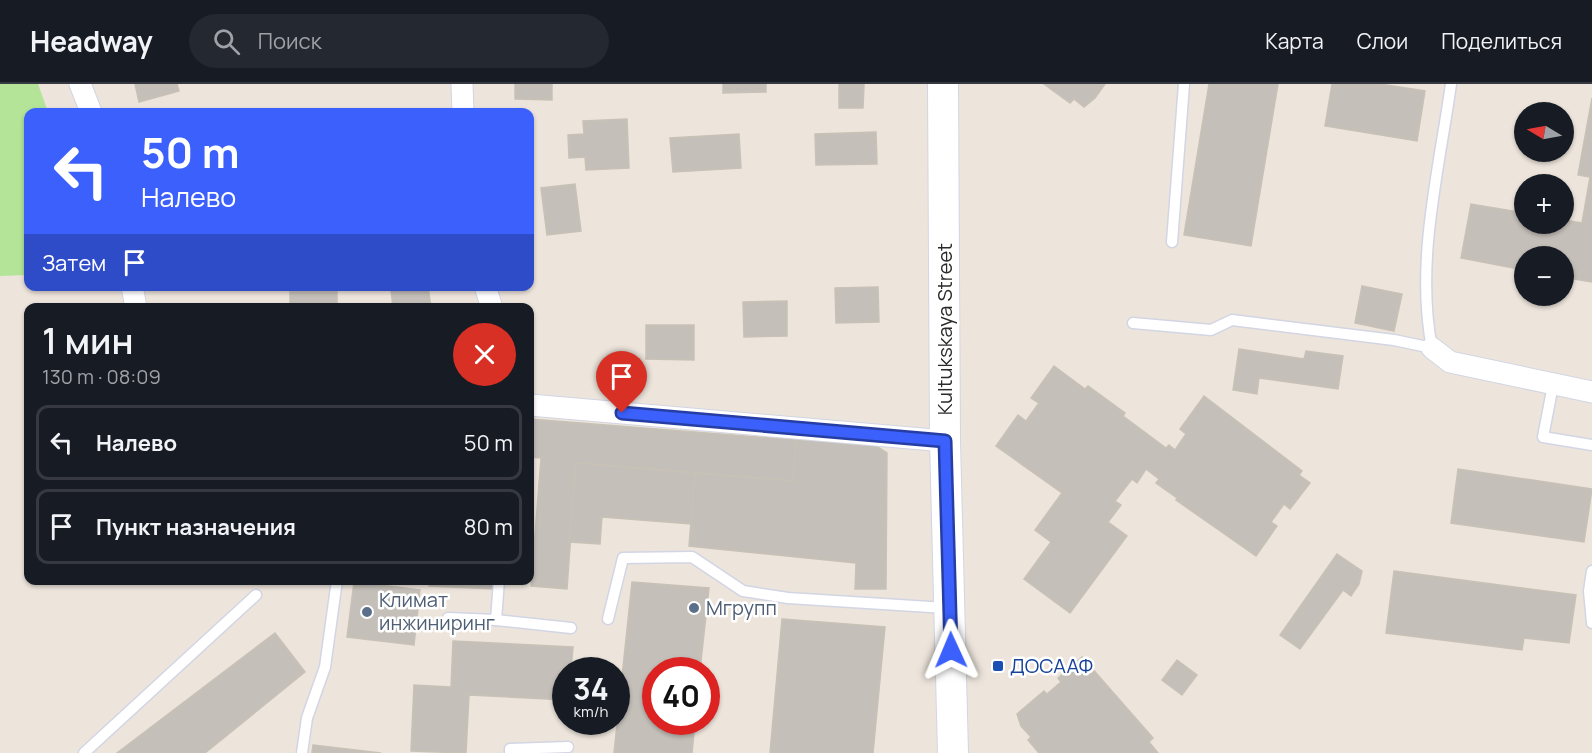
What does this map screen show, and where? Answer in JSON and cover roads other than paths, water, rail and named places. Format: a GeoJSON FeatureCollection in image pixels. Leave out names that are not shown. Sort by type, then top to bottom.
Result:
{"type":"FeatureCollection","features":[{"type":"Feature","properties":{"kind":"street"},"geometry":{"type":"LineString","coordinates":[[80,84],[89,108]]}},
{"type":"Feature","properties":{"kind":"street"},"geometry":{"type":"LineString","coordinates":[[462,84],[463,108]]}},
{"type":"Feature","properties":{"kind":"street","name":"Kultukskaya Street"},"geometry":{"type":"LineString","coordinates":[[943,84],[945,441],[953,753]]}},
{"type":"Feature","properties":{"kind":"street"},"geometry":{"type":"LineString","coordinates":[[1432,348],[1450,362],[1592,392]]}},
{"type":"Feature","properties":{"kind":"street"},"geometry":{"type":"LineString","coordinates":[[534,405],[945,441]]}},
{"type":"Feature","properties":{"kind":"lane"},"geometry":{"type":"LineString","coordinates":[[1172,243],[1184,84]]}},
{"type":"Feature","properties":{"kind":"lane"},"geometry":{"type":"LineString","coordinates":[[1133,323],[1211,330],[1232,320],[1394,340],[1432,348],[1426,318],[1428,242],[1451,84]]}},
{"type":"Feature","properties":{"kind":"lane"},"geometry":{"type":"LineString","coordinates":[[1553,385],[1544,437],[1592,445]]}},
{"type":"Feature","properties":{"kind":"lane"},"geometry":{"type":"LineString","coordinates":[[608,619],[623,558],[692,557],[743,591],[788,598],[950,608]]}},
{"type":"Feature","properties":{"kind":"lane"},"geometry":{"type":"LineString","coordinates":[[1592,571],[1588,591],[1592,623]]}},
{"type":"Feature","properties":{"kind":"lane"},"geometry":{"type":"LineString","coordinates":[[302,753],[308,718],[325,667],[336,585]]}},
{"type":"Feature","properties":{"kind":"lane"},"geometry":{"type":"LineString","coordinates":[[496,620],[499,585]]}},
{"type":"Feature","properties":{"kind":"lane"},"geometry":{"type":"LineString","coordinates":[[84,753],[256,595]]}},
{"type":"Feature","properties":{"kind":"lane"},"geometry":{"type":"LineString","coordinates":[[448,618],[496,620],[571,628]]}},
{"type":"Feature","properties":{"kind":"lane"},"geometry":{"type":"LineString","coordinates":[[510,753],[510,749],[568,747]]}},
{"type":"Feature","properties":{"kind":"place","name":"Мгрупп"},"geometry":{"type":"Point","coordinates":[694,608]}},
{"type":"Feature","properties":{"kind":"place","name":"Климат инжиниринг"},"geometry":{"type":"Point","coordinates":[367,612]}},
{"type":"Feature","properties":{"kind":"place","name":"ДОСААФ"},"geometry":{"type":"Point","coordinates":[998,666]}}]}
